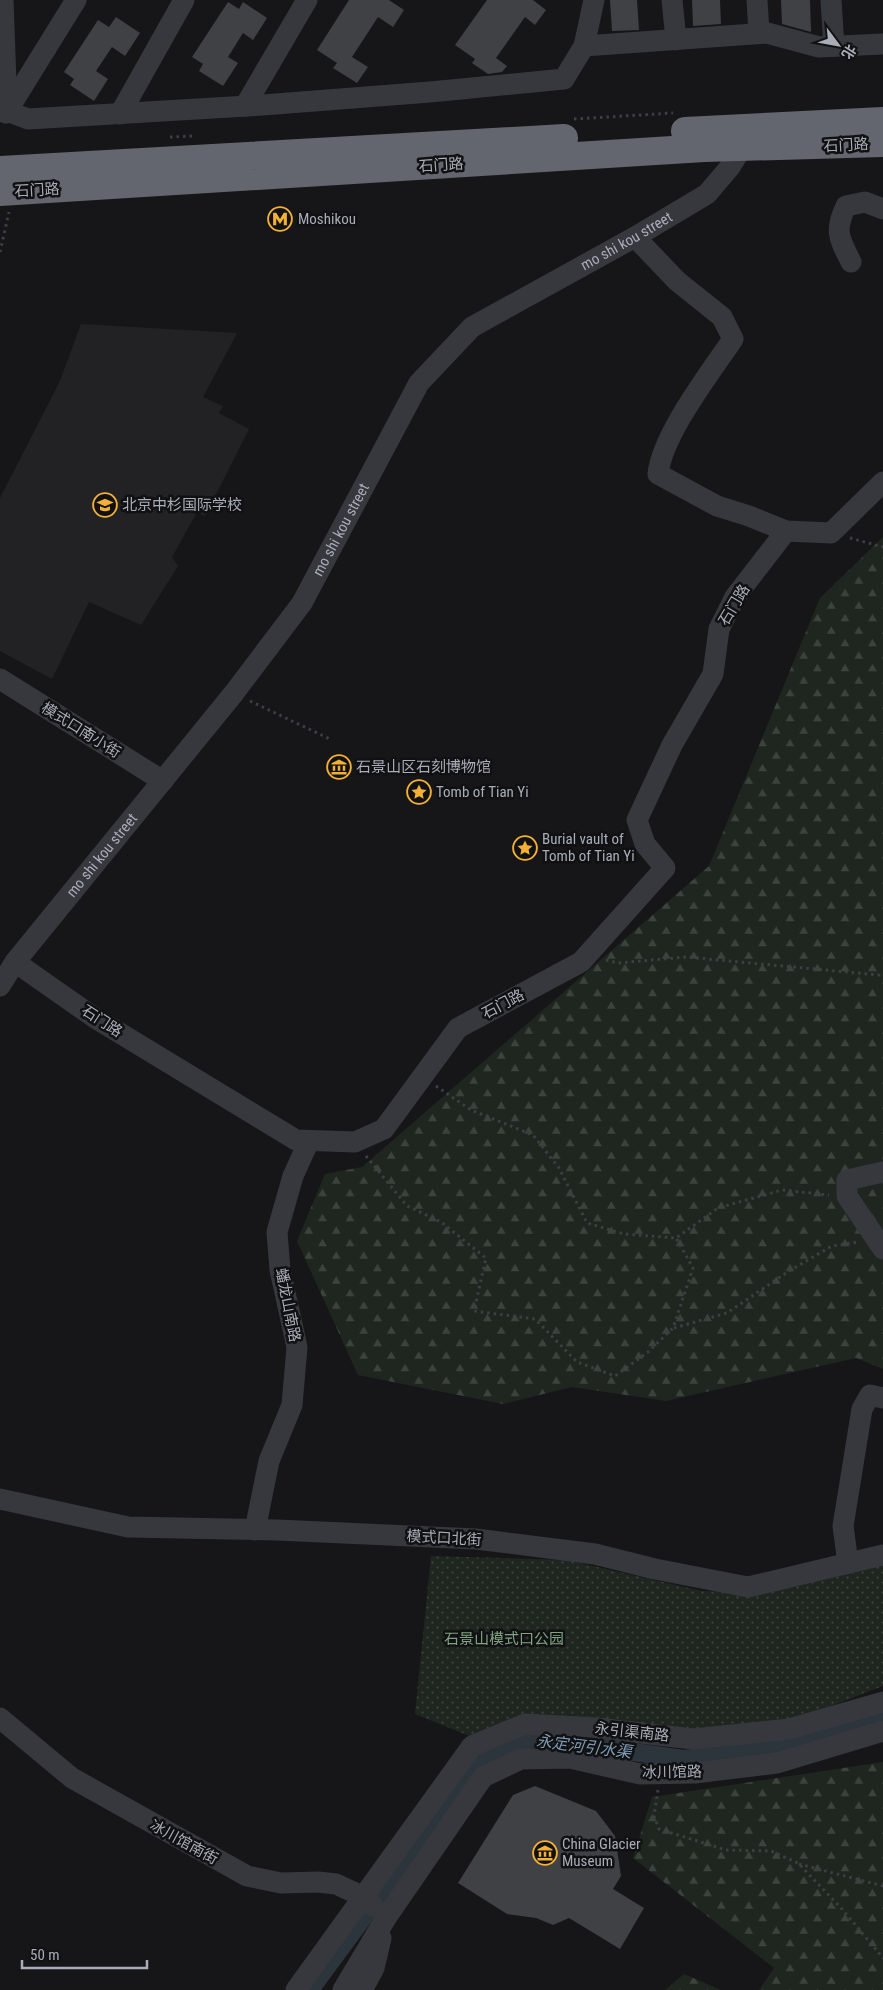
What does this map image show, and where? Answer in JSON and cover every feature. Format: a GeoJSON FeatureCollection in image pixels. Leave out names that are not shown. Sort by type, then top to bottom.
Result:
{"type":"FeatureCollection","features":[{"type":"Feature","properties":{"kind":"highway","name":"石门路"},"geometry":{"type":"LineString","coordinates":[[4,185],[883,121]]}},
{"type":"Feature","properties":{"kind":"highway","name":"石门路"},"geometry":{"type":"LineString","coordinates":[[4,185],[694,149],[883,143]]}},
{"type":"Feature","properties":{"kind":"street"},"geometry":{"type":"LineString","coordinates":[[3,0],[4,116]]}},
{"type":"Feature","properties":{"kind":"street"},"geometry":{"type":"LineString","coordinates":[[4,116],[76,0]]}},
{"type":"Feature","properties":{"kind":"street"},"geometry":{"type":"LineString","coordinates":[[120,114],[184,0]]}},
{"type":"Feature","properties":{"kind":"street"},"geometry":{"type":"LineString","coordinates":[[245,106],[307,0]]}},
{"type":"Feature","properties":{"kind":"street"},"geometry":{"type":"LineString","coordinates":[[4,116],[28,119],[245,106],[430,92],[564,79],[584,46],[594,0]]}},
{"type":"Feature","properties":{"kind":"street"},"geometry":{"type":"LineString","coordinates":[[672,0],[676,40]]}},
{"type":"Feature","properties":{"kind":"street"},"geometry":{"type":"LineString","coordinates":[[757,0],[759,33]]}},
{"type":"Feature","properties":{"kind":"street"},"geometry":{"type":"LineString","coordinates":[[831,0],[834,46]]}},
{"type":"Feature","properties":{"kind":"street"},"geometry":{"type":"LineString","coordinates":[[584,46],[759,33],[767,33],[819,47],[883,44]]}},
{"type":"Feature","properties":{"kind":"street","name":"mo shi kou street"},"geometry":{"type":"LineString","coordinates":[[0,986],[15,962],[234,694],[302,603],[419,383],[472,327],[635,237],[707,194],[730,167],[741,148]]}},
{"type":"Feature","properties":{"kind":"street"},"geometry":{"type":"LineString","coordinates":[[851,262],[840,240],[839,221],[846,206],[865,202],[883,209]]}},
{"type":"Feature","properties":{"kind":"street"},"geometry":{"type":"LineString","coordinates":[[635,237],[677,281],[722,317],[733,339],[682,415],[660,460],[658,474],[717,506],[786,531],[831,533],[883,482]]}},
{"type":"Feature","properties":{"kind":"street","name":"石门路"},"geometry":{"type":"LineString","coordinates":[[15,962],[95,1018],[296,1140],[355,1142],[384,1129],[458,1028],[581,962],[665,868],[646,844],[637,820],[672,744],[713,674],[719,629],[735,597],[786,531]]}},
{"type":"Feature","properties":{"kind":"street","name":"模式口南小街"},"geometry":{"type":"LineString","coordinates":[[0,679],[163,781]]}},
{"type":"Feature","properties":{"kind":"street","name":"蟠龙山南路"},"geometry":{"type":"LineString","coordinates":[[255,1530],[269,1461],[292,1404],[297,1347],[280,1270],[277,1232],[292,1176],[309,1141]]}},
{"type":"Feature","properties":{"kind":"street"},"geometry":{"type":"LineString","coordinates":[[880,1245],[847,1196],[847,1180],[883,1172]]}},
{"type":"Feature","properties":{"kind":"street"},"geometry":{"type":"LineString","coordinates":[[848,1563],[843,1526],[862,1409],[870,1395],[883,1398]]}},
{"type":"Feature","properties":{"kind":"street","name":"模式口北街"},"geometry":{"type":"LineString","coordinates":[[0,1500],[128,1527],[476,1539],[595,1554],[655,1569],[748,1587],[883,1555]]}},
{"type":"Feature","properties":{"kind":"street","name":"永引渠南路"},"geometry":{"type":"LineString","coordinates":[[296,1990],[472,1746],[525,1724],[597,1728],[693,1739],[789,1729],[883,1702]]}},
{"type":"Feature","properties":{"kind":"street","name":"冰川馆南街"},"geometry":{"type":"LineString","coordinates":[[0,1718],[72,1778],[247,1876],[281,1883],[318,1882],[336,1884],[364,1897],[386,1918]]}},
{"type":"Feature","properties":{"kind":"street","name":"冰川馆路"},"geometry":{"type":"LineString","coordinates":[[342,1990],[386,1918],[483,1777],[521,1759],[550,1758],[570,1758],[640,1774],[694,1773],[778,1763],[883,1731]]}},
{"type":"Feature","properties":{"kind":"street"},"geometry":{"type":"LineString","coordinates":[[362,1990],[374,1968],[386,1918]]}},
{"type":"Feature","properties":{"kind":"path"},"geometry":{"type":"LineString","coordinates":[[0,252],[4,185]]}},
{"type":"Feature","properties":{"kind":"path"},"geometry":{"type":"LineString","coordinates":[[831,533],[883,547]]}},
{"type":"Feature","properties":{"kind":"path"},"geometry":{"type":"LineString","coordinates":[[234,694],[332,740]]}},
{"type":"Feature","properties":{"kind":"path"},"geometry":{"type":"LineString","coordinates":[[588,954],[618,963],[686,957],[879,975],[883,972]]}},
{"type":"Feature","properties":{"kind":"path"},"geometry":{"type":"LineString","coordinates":[[422,1077],[471,1110],[533,1135],[559,1168],[587,1223],[624,1234],[676,1238],[718,1208],[782,1190],[847,1196]]}},
{"type":"Feature","properties":{"kind":"path"},"geometry":{"type":"LineString","coordinates":[[355,1142],[407,1206],[441,1222],[486,1258],[474,1312],[535,1320],[577,1362],[615,1376],[648,1352],[673,1328],[693,1268],[676,1238]]}},
{"type":"Feature","properties":{"kind":"path"},"geometry":{"type":"LineString","coordinates":[[673,1328],[727,1313],[790,1271],[832,1246],[880,1245]]}},
{"type":"Feature","properties":{"kind":"path"},"geometry":{"type":"LineString","coordinates":[[660,1774],[654,1816],[659,1829],[726,1850],[771,1851],[798,1864],[883,1886]]}},
{"type":"Feature","properties":{"kind":"path"},"geometry":{"type":"LineString","coordinates":[[798,1864],[842,1909],[883,1958]]}},
{"type":"Feature","properties":{"kind":"shaded area","name":"北京中杉国际学校"},"geometry":{"type":"Polygon","coordinates":[[[81,324],[237,333],[203,397],[223,406],[219,413],[249,429],[205,516],[197,512],[172,557],[178,566],[141,625],[89,602],[52,679],[0,651],[0,498],[60,381],[81,324]]]}},
{"type":"Feature","properties":{"kind":"green space"},"geometry":{"type":"Polygon","coordinates":[[[883,537],[883,1369],[856,1358],[666,1401],[572,1387],[503,1404],[358,1375],[297,1241],[325,1174],[362,1167],[709,866],[820,598],[883,537]]]}},
{"type":"Feature","properties":{"kind":"green space","name":"石景山模式口公园"},"geometry":{"type":"Polygon","coordinates":[[[431,1556],[567,1560],[702,1591],[751,1593],[883,1561],[883,1686],[788,1723],[689,1732],[592,1717],[472,1737],[415,1714],[431,1556]]]}},
{"type":"Feature","properties":{"kind":"green space"},"geometry":{"type":"Polygon","coordinates":[[[883,1762],[883,1990],[759,1990],[774,1968],[633,1858],[652,1797],[883,1762]]]}},
{"type":"Feature","properties":{"kind":"green space"},"geometry":{"type":"Polygon","coordinates":[[[684,1974],[721,1990],[665,1990],[684,1974]]]}},
{"type":"Feature","properties":{"kind":"building"},"geometry":{"type":"Polygon","coordinates":[[[349,0],[389,0],[404,10],[393,27],[378,17],[352,57],[368,67],[357,83],[333,68],[337,63],[317,50],[349,0]]]}},
{"type":"Feature","properties":{"kind":"building"},"geometry":{"type":"Polygon","coordinates":[[[487,0],[533,0],[546,10],[535,25],[525,17],[496,58],[507,66],[502,72],[488,74],[472,63],[475,59],[455,45],[487,0]]]}},
{"type":"Feature","properties":{"kind":"building"},"geometry":{"type":"Polygon","coordinates":[[[610,0],[637,0],[639,30],[612,31],[610,0]]]}},
{"type":"Feature","properties":{"kind":"building"},"geometry":{"type":"Polygon","coordinates":[[[692,0],[720,0],[721,24],[693,26],[692,0]]]}},
{"type":"Feature","properties":{"kind":"building"},"geometry":{"type":"Polygon","coordinates":[[[781,0],[810,0],[811,32],[782,24],[781,0]]]}},
{"type":"Feature","properties":{"kind":"building"},"geometry":{"type":"Polygon","coordinates":[[[228,2],[239,9],[243,2],[267,18],[253,40],[243,33],[228,57],[238,63],[223,86],[199,71],[203,64],[192,57],[228,2]]]}},
{"type":"Feature","properties":{"kind":"building"},"geometry":{"type":"Polygon","coordinates":[[[116,17],[140,33],[125,56],[112,47],[96,71],[108,79],[94,101],[70,85],[74,79],[64,72],[98,20],[109,27],[116,17]]]}},
{"type":"Feature","properties":{"kind":"building"},"geometry":{"type":"Polygon","coordinates":[[[535,1786],[596,1811],[615,1836],[621,1876],[613,1889],[644,1908],[620,1949],[569,1918],[553,1925],[536,1918],[507,1914],[458,1883],[513,1795],[535,1786]]]}},
{"type":"Feature","properties":{"kind":"waterway","name":"永定河引水渠"},"geometry":{"type":"LineString","coordinates":[[310,1990],[482,1757],[534,1738],[684,1759],[794,1747],[883,1718]]}},
{"type":"Feature","properties":{"kind":"place","name":"Moshikou"},"geometry":{"type":"Point","coordinates":[280,219]}},
{"type":"Feature","properties":{"kind":"place","name":"北京中杉国际学校"},"geometry":{"type":"Point","coordinates":[105,505]}},
{"type":"Feature","properties":{"kind":"place","name":"石景山区石刻博物馆"},"geometry":{"type":"Point","coordinates":[339,767]}},
{"type":"Feature","properties":{"kind":"place","name":"Tomb of Tian Yi"},"geometry":{"type":"Point","coordinates":[419,792]}},
{"type":"Feature","properties":{"kind":"place","name":"Burial vault of Tomb of Tian Yi"},"geometry":{"type":"Point","coordinates":[525,848]}},
{"type":"Feature","properties":{"kind":"place","name":"China Glacier Museum"},"geometry":{"type":"Point","coordinates":[545,1853]}}]}
